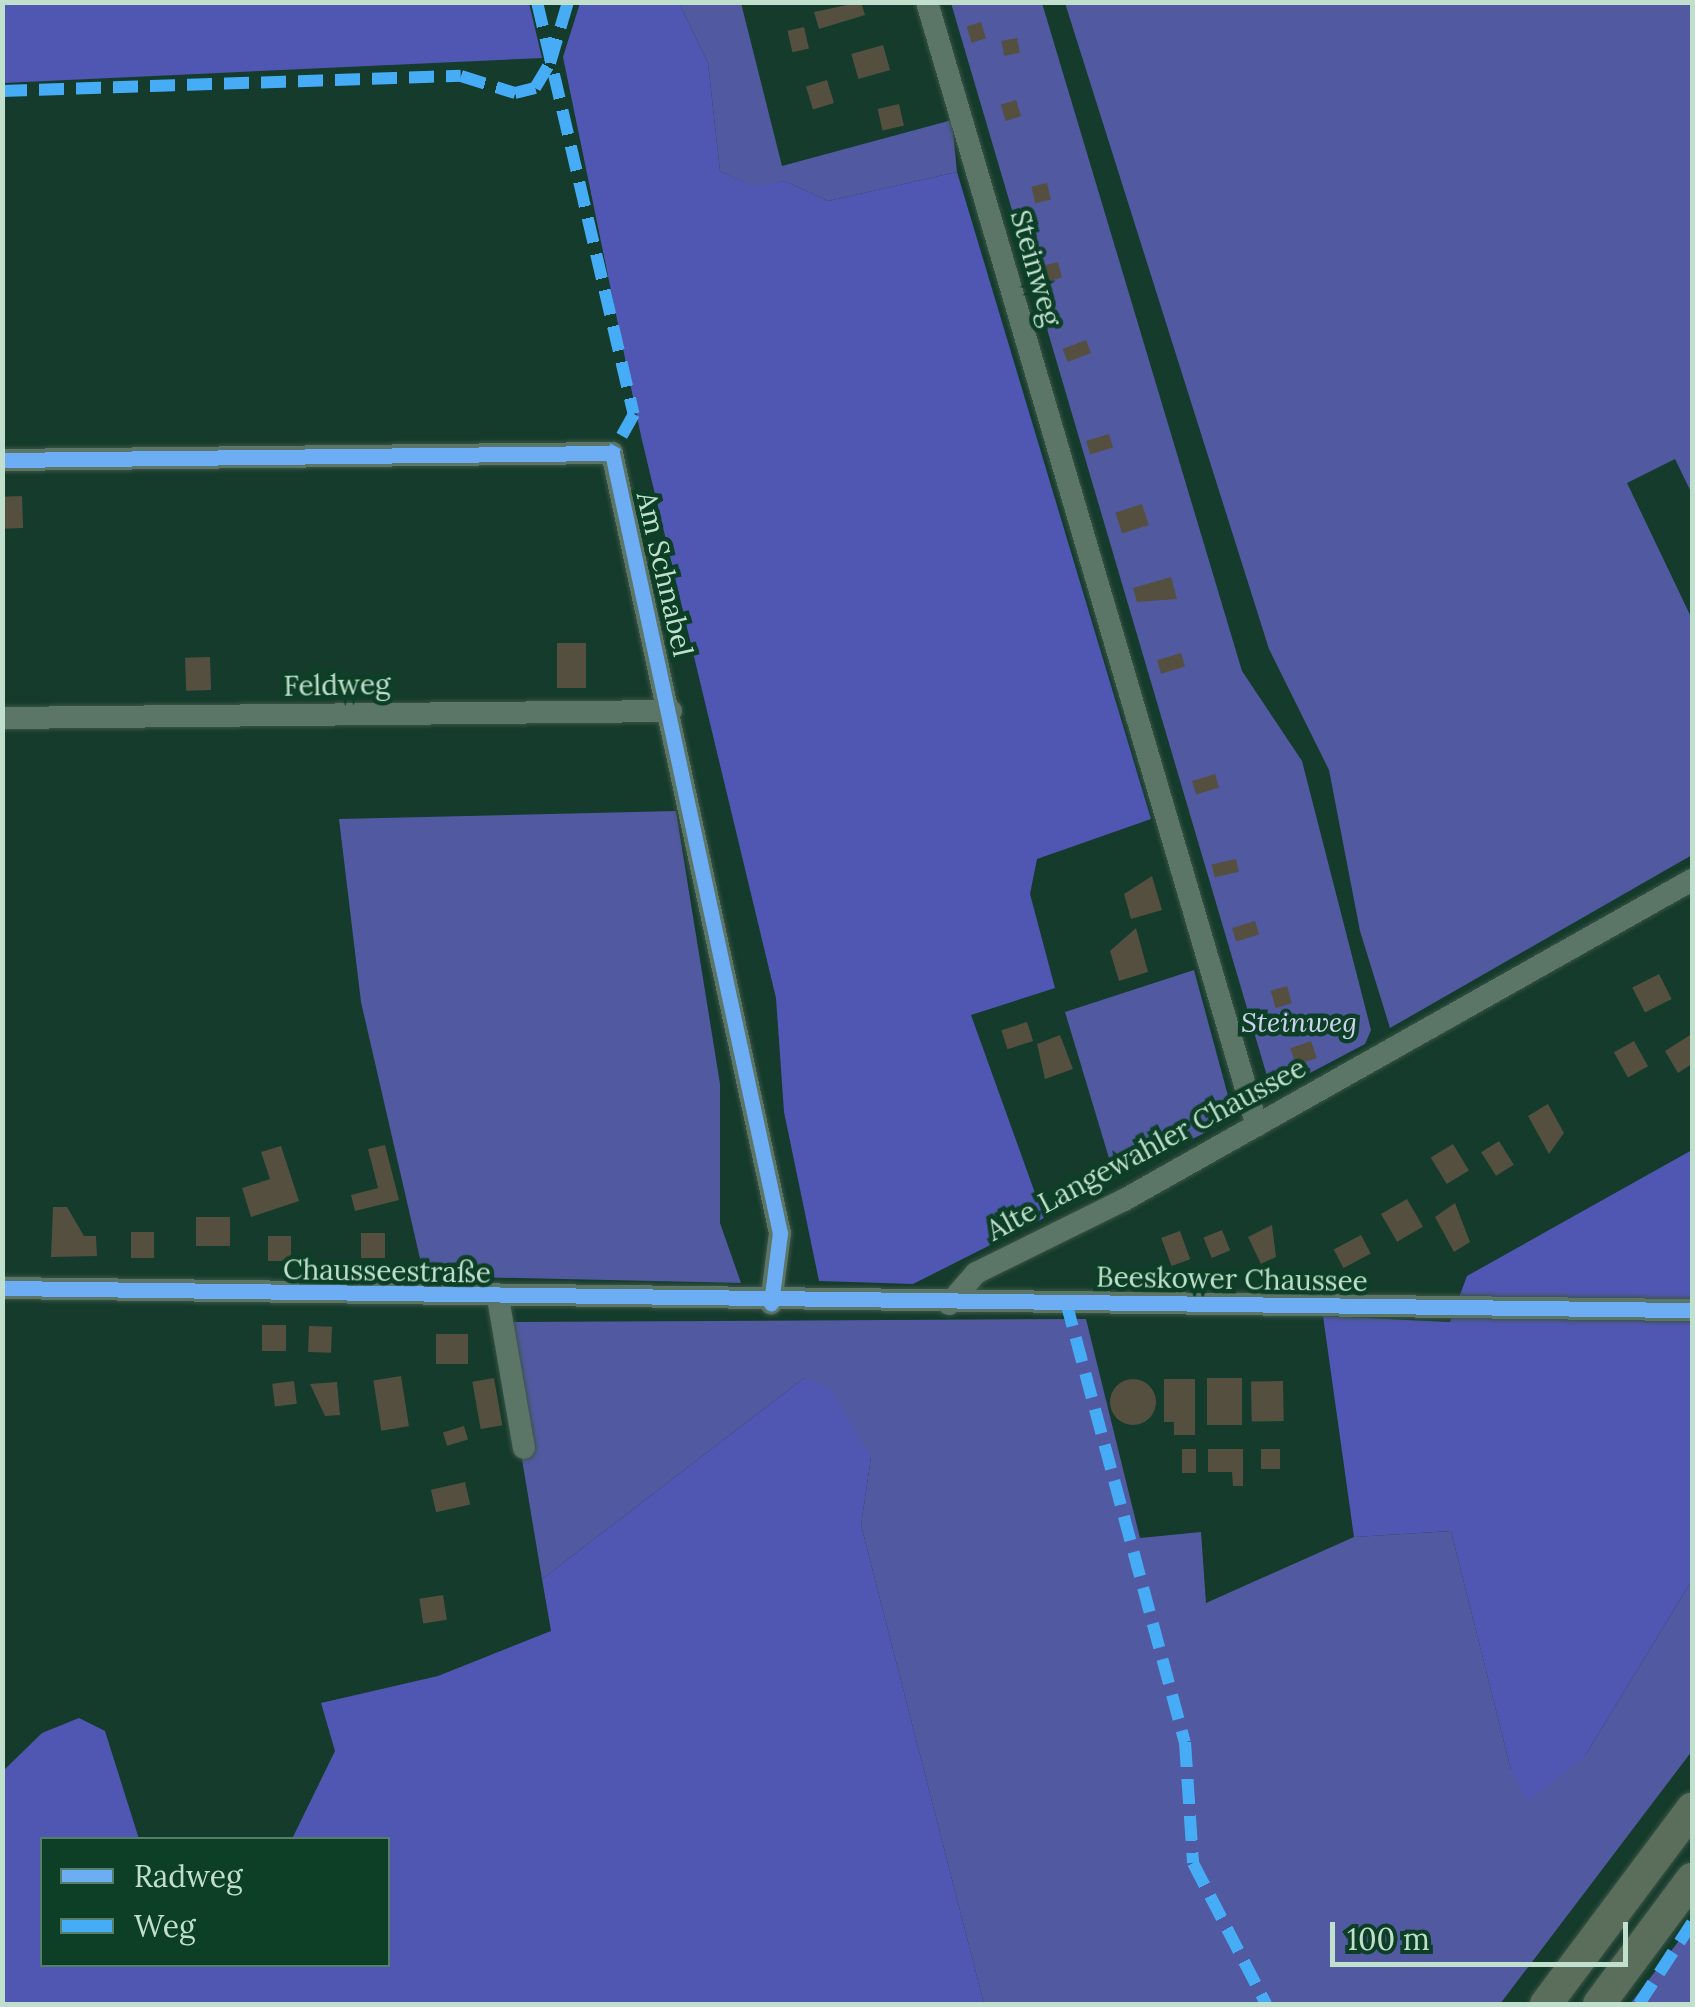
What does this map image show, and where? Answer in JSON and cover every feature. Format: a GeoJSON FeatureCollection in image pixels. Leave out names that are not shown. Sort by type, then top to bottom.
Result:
{"type":"FeatureCollection","features":[{"type":"Feature","properties":{"kind":"highway"},"geometry":{"type":"LineString","coordinates":[[1546,2004],[1692,1808]]}},
{"type":"Feature","properties":{"kind":"highway"},"geometry":{"type":"LineString","coordinates":[[1599,2004],[1692,1879]]}},
{"type":"Feature","properties":{"kind":"street","name":"Steinweg"},"geometry":{"type":"LineString","coordinates":[[927,2],[1257,1126]]}},
{"type":"Feature","properties":{"kind":"street","name":"Am Schnabel"},"geometry":{"type":"LineString","coordinates":[[2,460],[612,453],[672,711],[780,1233],[771,1303]]}},
{"type":"Feature","properties":{"kind":"street","name":"Feldweg"},"geometry":{"type":"LineString","coordinates":[[2,718],[672,711]]}},
{"type":"Feature","properties":{"kind":"street","name":"Alte Langewahler Chaussee"},"geometry":{"type":"LineString","coordinates":[[949,1304],[976,1274],[1257,1126],[1692,880]]}},
{"type":"Feature","properties":{"kind":"street","name":"Chausseestraße"},"geometry":{"type":"LineString","coordinates":[[2,1288],[309,1304],[498,1298],[771,1303]]}},
{"type":"Feature","properties":{"kind":"street"},"geometry":{"type":"LineString","coordinates":[[498,1298],[524,1448]]}},
{"type":"Feature","properties":{"kind":"street","name":"Beeskower Chaussee"},"geometry":{"type":"LineString","coordinates":[[771,1303],[1692,1310]]}},
{"type":"Feature","properties":{"kind":"green space"},"geometry":{"type":"Polygon","coordinates":[[[679,3],[741,3],[782,166],[952,120],[957,172],[828,201],[785,181],[755,188],[720,171],[708,63],[679,3]]]}},
{"type":"Feature","properties":{"kind":"green space","name":"Steinweg"},"geometry":{"type":"Polygon","coordinates":[[[951,3],[1042,3],[1242,671],[1302,761],[1371,1030],[1365,1044],[1272,1093],[951,3]]]}},
{"type":"Feature","properties":{"kind":"green space"},"geometry":{"type":"Polygon","coordinates":[[[1065,3],[1692,3],[1692,494],[1675,459],[1627,483],[1692,619],[1692,855],[1390,1028],[1360,931],[1329,770],[1269,649],[1065,3]]]}},
{"type":"Feature","properties":{"kind":"green space"},"geometry":{"type":"Polygon","coordinates":[[[676,811],[720,1084],[720,1223],[741,1283],[424,1276],[361,1002],[339,819],[676,811]]]}},
{"type":"Feature","properties":{"kind":"green space"},"geometry":{"type":"Polygon","coordinates":[[[1194,970],[1234,1118],[1115,1178],[1065,1012],[1194,970]]]}},
{"type":"Feature","properties":{"kind":"green space"},"geometry":{"type":"Polygon","coordinates":[[[1086,1319],[1140,1538],[1201,1532],[1206,1603],[1354,1537],[1451,1531],[1511,1770],[1585,1756],[1692,1580],[1692,1751],[1500,2004],[984,2004],[861,1525],[871,1457],[804,1378],[542,1579],[499,1322],[1086,1319]]]}},
{"type":"Feature","properties":{"kind":"green space"},"geometry":{"type":"Polygon","coordinates":[[[1692,1923],[1692,2004],[1630,2004],[1678,1942],[1692,1923]]]}},
{"type":"Feature","properties":{"kind":"shaded area"},"geometry":{"type":"Polygon","coordinates":[[[2,3],[529,3],[542,58],[3,83],[2,3]]]}},
{"type":"Feature","properties":{"kind":"shaded area"},"geometry":{"type":"Polygon","coordinates":[[[580,3],[679,3],[708,63],[720,171],[754,187],[785,181],[828,201],[957,172],[1151,819],[1037,859],[1030,894],[1055,988],[971,1015],[1044,1218],[913,1284],[819,1281],[784,1112],[776,998],[641,436],[563,57],[580,3]]]}},
{"type":"Feature","properties":{"kind":"shaded area"},"geometry":{"type":"Polygon","coordinates":[[[1692,1150],[1692,1580],[1585,1756],[1527,1802],[1511,1770],[1451,1531],[1354,1537],[1323,1316],[1450,1322],[1467,1276],[1692,1150]]]}},
{"type":"Feature","properties":{"kind":"shaded area"},"geometry":{"type":"Polygon","coordinates":[[[804,1378],[830,1388],[871,1457],[861,1525],[984,2004],[3,2004],[3,1771],[42,1733],[79,1718],[105,1731],[138,1837],[40,1837],[40,1967],[390,1967],[390,1837],[293,1837],[335,1751],[321,1703],[438,1676],[551,1631],[542,1579],[804,1378]]]}},
{"type":"Feature","properties":{"kind":"building"},"geometry":{"type":"Polygon","coordinates":[[[861,2],[865,15],[819,29],[814,12],[861,2]]]}},
{"type":"Feature","properties":{"kind":"building"},"geometry":{"type":"Polygon","coordinates":[[[981,22],[986,38],[972,43],[967,26],[981,22]]]}},
{"type":"Feature","properties":{"kind":"building"},"geometry":{"type":"Polygon","coordinates":[[[804,27],[809,48],[792,52],[787,31],[804,27]]]}},
{"type":"Feature","properties":{"kind":"building"},"geometry":{"type":"Polygon","coordinates":[[[1017,38],[1020,53],[1004,56],[1001,41],[1017,38]]]}},
{"type":"Feature","properties":{"kind":"building"},"geometry":{"type":"Polygon","coordinates":[[[883,45],[890,70],[858,79],[851,54],[883,45]]]}},
{"type":"Feature","properties":{"kind":"building"},"geometry":{"type":"Polygon","coordinates":[[[827,80],[834,103],[813,109],[806,86],[827,80]]]}},
{"type":"Feature","properties":{"kind":"building"},"geometry":{"type":"Polygon","coordinates":[[[1016,100],[1021,116],[1006,121],[1001,105],[1016,100]]]}},
{"type":"Feature","properties":{"kind":"building"},"geometry":{"type":"Polygon","coordinates":[[[899,104],[904,125],[883,130],[878,109],[899,104]]]}},
{"type":"Feature","properties":{"kind":"building"},"geometry":{"type":"Polygon","coordinates":[[[1047,183],[1051,200],[1035,203],[1031,187],[1047,183]]]}},
{"type":"Feature","properties":{"kind":"building"},"geometry":{"type":"Polygon","coordinates":[[[1058,262],[1062,278],[1046,281],[1042,266],[1058,262]]]}},
{"type":"Feature","properties":{"kind":"building"},"geometry":{"type":"Polygon","coordinates":[[[1086,340],[1091,353],[1068,362],[1063,349],[1086,340]]]}},
{"type":"Feature","properties":{"kind":"building"},"geometry":{"type":"Polygon","coordinates":[[[1109,434],[1113,447],[1090,454],[1086,441],[1109,434]]]}},
{"type":"Feature","properties":{"kind":"building"},"geometry":{"type":"Polygon","coordinates":[[[22,496],[23,528],[3,529],[2,497],[22,496]]]}},
{"type":"Feature","properties":{"kind":"building"},"geometry":{"type":"Polygon","coordinates":[[[1142,504],[1149,525],[1122,534],[1115,513],[1142,504]]]}},
{"type":"Feature","properties":{"kind":"building"},"geometry":{"type":"Polygon","coordinates":[[[1171,577],[1177,599],[1137,602],[1133,588],[1171,577]]]}},
{"type":"Feature","properties":{"kind":"building"},"geometry":{"type":"Polygon","coordinates":[[[557,643],[586,643],[586,688],[557,688],[557,643]]]}},
{"type":"Feature","properties":{"kind":"building"},"geometry":{"type":"Polygon","coordinates":[[[1181,653],[1185,666],[1161,674],[1157,660],[1181,653]]]}},
{"type":"Feature","properties":{"kind":"building"},"geometry":{"type":"Polygon","coordinates":[[[210,657],[211,690],[186,691],[185,658],[210,657]]]}},
{"type":"Feature","properties":{"kind":"building"},"geometry":{"type":"Polygon","coordinates":[[[1215,774],[1219,787],[1196,794],[1192,781],[1215,774]]]}},
{"type":"Feature","properties":{"kind":"building"},"geometry":{"type":"Polygon","coordinates":[[[1236,859],[1239,872],[1215,877],[1212,865],[1236,859]]]}},
{"type":"Feature","properties":{"kind":"building"},"geometry":{"type":"Polygon","coordinates":[[[1152,876],[1162,910],[1131,919],[1124,894],[1152,876]]]}},
{"type":"Feature","properties":{"kind":"building"},"geometry":{"type":"Polygon","coordinates":[[[1255,921],[1259,934],[1236,941],[1232,928],[1255,921]]]}},
{"type":"Feature","properties":{"kind":"building"},"geometry":{"type":"Polygon","coordinates":[[[1136,928],[1148,972],[1119,981],[1110,951],[1136,928]]]}},
{"type":"Feature","properties":{"kind":"building"},"geometry":{"type":"Polygon","coordinates":[[[1659,974],[1672,999],[1645,1013],[1632,988],[1659,974]]]}},
{"type":"Feature","properties":{"kind":"building"},"geometry":{"type":"Polygon","coordinates":[[[1287,986],[1292,1003],[1276,1008],[1271,991],[1287,986]]]}},
{"type":"Feature","properties":{"kind":"building"},"geometry":{"type":"Polygon","coordinates":[[[1027,1022],[1033,1041],[1008,1049],[1001,1030],[1027,1022]]]}},
{"type":"Feature","properties":{"kind":"building"},"geometry":{"type":"Polygon","coordinates":[[[1060,1035],[1073,1069],[1045,1079],[1037,1044],[1060,1035]]]}},
{"type":"Feature","properties":{"kind":"building"},"geometry":{"type":"Polygon","coordinates":[[[1690,1035],[1692,1064],[1678,1073],[1665,1051],[1690,1035]]]}},
{"type":"Feature","properties":{"kind":"building"},"geometry":{"type":"Polygon","coordinates":[[[1311,1041],[1317,1058],[1296,1065],[1290,1048],[1311,1041]]]}},
{"type":"Feature","properties":{"kind":"building"},"geometry":{"type":"Polygon","coordinates":[[[1634,1041],[1648,1066],[1628,1078],[1614,1052],[1634,1041]]]}},
{"type":"Feature","properties":{"kind":"building"},"geometry":{"type":"Polygon","coordinates":[[[1548,1104],[1564,1133],[1549,1154],[1528,1116],[1548,1104]]]}},
{"type":"Feature","properties":{"kind":"building"},"geometry":{"type":"Polygon","coordinates":[[[1499,1141],[1514,1165],[1496,1176],[1481,1152],[1499,1141]]]}},
{"type":"Feature","properties":{"kind":"building"},"geometry":{"type":"Polygon","coordinates":[[[1453,1144],[1469,1171],[1447,1184],[1431,1157],[1453,1144]]]}},
{"type":"Feature","properties":{"kind":"building"},"geometry":{"type":"Polygon","coordinates":[[[385,1145],[399,1200],[355,1211],[351,1195],[378,1188],[368,1149],[385,1145]]]}},
{"type":"Feature","properties":{"kind":"building"},"geometry":{"type":"Polygon","coordinates":[[[281,1146],[299,1201],[251,1217],[242,1188],[270,1179],[261,1152],[281,1146]]]}},
{"type":"Feature","properties":{"kind":"building"},"geometry":{"type":"Polygon","coordinates":[[[1407,1199],[1423,1227],[1397,1242],[1381,1214],[1407,1199]]]}},
{"type":"Feature","properties":{"kind":"building"},"geometry":{"type":"Polygon","coordinates":[[[1455,1203],[1470,1242],[1454,1252],[1435,1217],[1455,1203]]]}},
{"type":"Feature","properties":{"kind":"building"},"geometry":{"type":"Polygon","coordinates":[[[53,1207],[67,1207],[84,1236],[96,1236],[97,1256],[51,1257],[53,1207]]]}},
{"type":"Feature","properties":{"kind":"building"},"geometry":{"type":"Polygon","coordinates":[[[196,1217],[230,1217],[230,1246],[196,1246],[196,1217]]]}},
{"type":"Feature","properties":{"kind":"building"},"geometry":{"type":"Polygon","coordinates":[[[1272,1225],[1276,1257],[1261,1264],[1248,1237],[1272,1225]]]}},
{"type":"Feature","properties":{"kind":"building"},"geometry":{"type":"Polygon","coordinates":[[[1222,1230],[1230,1250],[1212,1258],[1203,1237],[1222,1230]]]}},
{"type":"Feature","properties":{"kind":"building"},"geometry":{"type":"Polygon","coordinates":[[[1180,1231],[1190,1259],[1171,1266],[1161,1238],[1180,1231]]]}},
{"type":"Feature","properties":{"kind":"building"},"geometry":{"type":"Polygon","coordinates":[[[131,1232],[154,1232],[154,1258],[131,1258],[131,1232]]]}},
{"type":"Feature","properties":{"kind":"building"},"geometry":{"type":"Polygon","coordinates":[[[361,1233],[385,1233],[385,1258],[361,1258],[361,1233]]]}},
{"type":"Feature","properties":{"kind":"building"},"geometry":{"type":"Polygon","coordinates":[[[1361,1235],[1371,1254],[1343,1268],[1334,1250],[1361,1235]]]}},
{"type":"Feature","properties":{"kind":"building"},"geometry":{"type":"Polygon","coordinates":[[[268,1236],[291,1236],[291,1261],[268,1261],[268,1236]]]}},
{"type":"Feature","properties":{"kind":"building"},"geometry":{"type":"Polygon","coordinates":[[[262,1325],[286,1325],[286,1351],[262,1351],[262,1325]]]}},
{"type":"Feature","properties":{"kind":"building"},"geometry":{"type":"Polygon","coordinates":[[[309,1326],[332,1327],[331,1353],[308,1352],[309,1326]]]}},
{"type":"Feature","properties":{"kind":"building"},"geometry":{"type":"Polygon","coordinates":[[[436,1334],[468,1334],[468,1364],[436,1364],[436,1334]]]}},
{"type":"Feature","properties":{"kind":"building"},"geometry":{"type":"Polygon","coordinates":[[[401,1376],[409,1426],[381,1431],[373,1380],[401,1376]]]}},
{"type":"Feature","properties":{"kind":"building"},"geometry":{"type":"Polygon","coordinates":[[[494,1378],[502,1425],[481,1429],[472,1382],[494,1378]]]}},
{"type":"Feature","properties":{"kind":"building"},"geometry":{"type":"Polygon","coordinates":[[[1207,1378],[1242,1378],[1242,1425],[1207,1425],[1207,1378]]]}},
{"type":"Feature","properties":{"kind":"building"},"geometry":{"type":"Polygon","coordinates":[[[1133,1379],[1149,1386],[1156,1402],[1149,1418],[1133,1425],[1117,1418],[1110,1402],[1117,1386],[1133,1379]]]}},
{"type":"Feature","properties":{"kind":"building"},"geometry":{"type":"Polygon","coordinates":[[[1164,1379],[1195,1379],[1195,1435],[1174,1435],[1174,1422],[1164,1422],[1164,1379]]]}},
{"type":"Feature","properties":{"kind":"building"},"geometry":{"type":"Polygon","coordinates":[[[294,1381],[297,1404],[275,1407],[272,1384],[294,1381]]]}},
{"type":"Feature","properties":{"kind":"building"},"geometry":{"type":"Polygon","coordinates":[[[1283,1381],[1284,1421],[1252,1422],[1251,1382],[1283,1381]]]}},
{"type":"Feature","properties":{"kind":"building"},"geometry":{"type":"Polygon","coordinates":[[[337,1382],[340,1415],[325,1416],[310,1384],[337,1382]]]}},
{"type":"Feature","properties":{"kind":"building"},"geometry":{"type":"Polygon","coordinates":[[[464,1426],[468,1439],[447,1446],[443,1432],[464,1426]]]}},
{"type":"Feature","properties":{"kind":"building"},"geometry":{"type":"Polygon","coordinates":[[[1182,1449],[1196,1449],[1196,1473],[1182,1473],[1182,1449]]]}},
{"type":"Feature","properties":{"kind":"building"},"geometry":{"type":"Polygon","coordinates":[[[1208,1449],[1243,1449],[1243,1486],[1233,1486],[1232,1472],[1208,1472],[1208,1449]]]}},
{"type":"Feature","properties":{"kind":"building"},"geometry":{"type":"Polygon","coordinates":[[[1261,1449],[1280,1449],[1280,1469],[1261,1469],[1261,1449]]]}},
{"type":"Feature","properties":{"kind":"building"},"geometry":{"type":"Polygon","coordinates":[[[465,1482],[470,1504],[436,1512],[431,1490],[465,1482]]]}},
{"type":"Feature","properties":{"kind":"building"},"geometry":{"type":"Polygon","coordinates":[[[443,1595],[447,1620],[423,1623],[419,1599],[443,1595]]]}},
{"type":"Feature","properties":{"kind":"marked path"},"geometry":{"type":"LineString","coordinates":[[537,2],[634,414],[612,453]]}},
{"type":"Feature","properties":{"kind":"marked path"},"geometry":{"type":"LineString","coordinates":[[2,91],[461,76],[515,93],[535,88],[550,63],[568,2]]}},
{"type":"Feature","properties":{"kind":"marked path"},"geometry":{"type":"LineString","coordinates":[[1066,1302],[1185,1742],[1193,1863],[1266,2004]]}},
{"type":"Feature","properties":{"kind":"marked path"},"geometry":{"type":"LineString","coordinates":[[1639,2004],[1692,1923]]}},
{"type":"Feature","properties":{"kind":"cycle path"},"geometry":{"type":"LineString","coordinates":[[2,460],[612,453],[780,1233],[771,1303]]}},
{"type":"Feature","properties":{"kind":"cycle path"},"geometry":{"type":"LineString","coordinates":[[2,1288],[1692,1310]]}}]}
